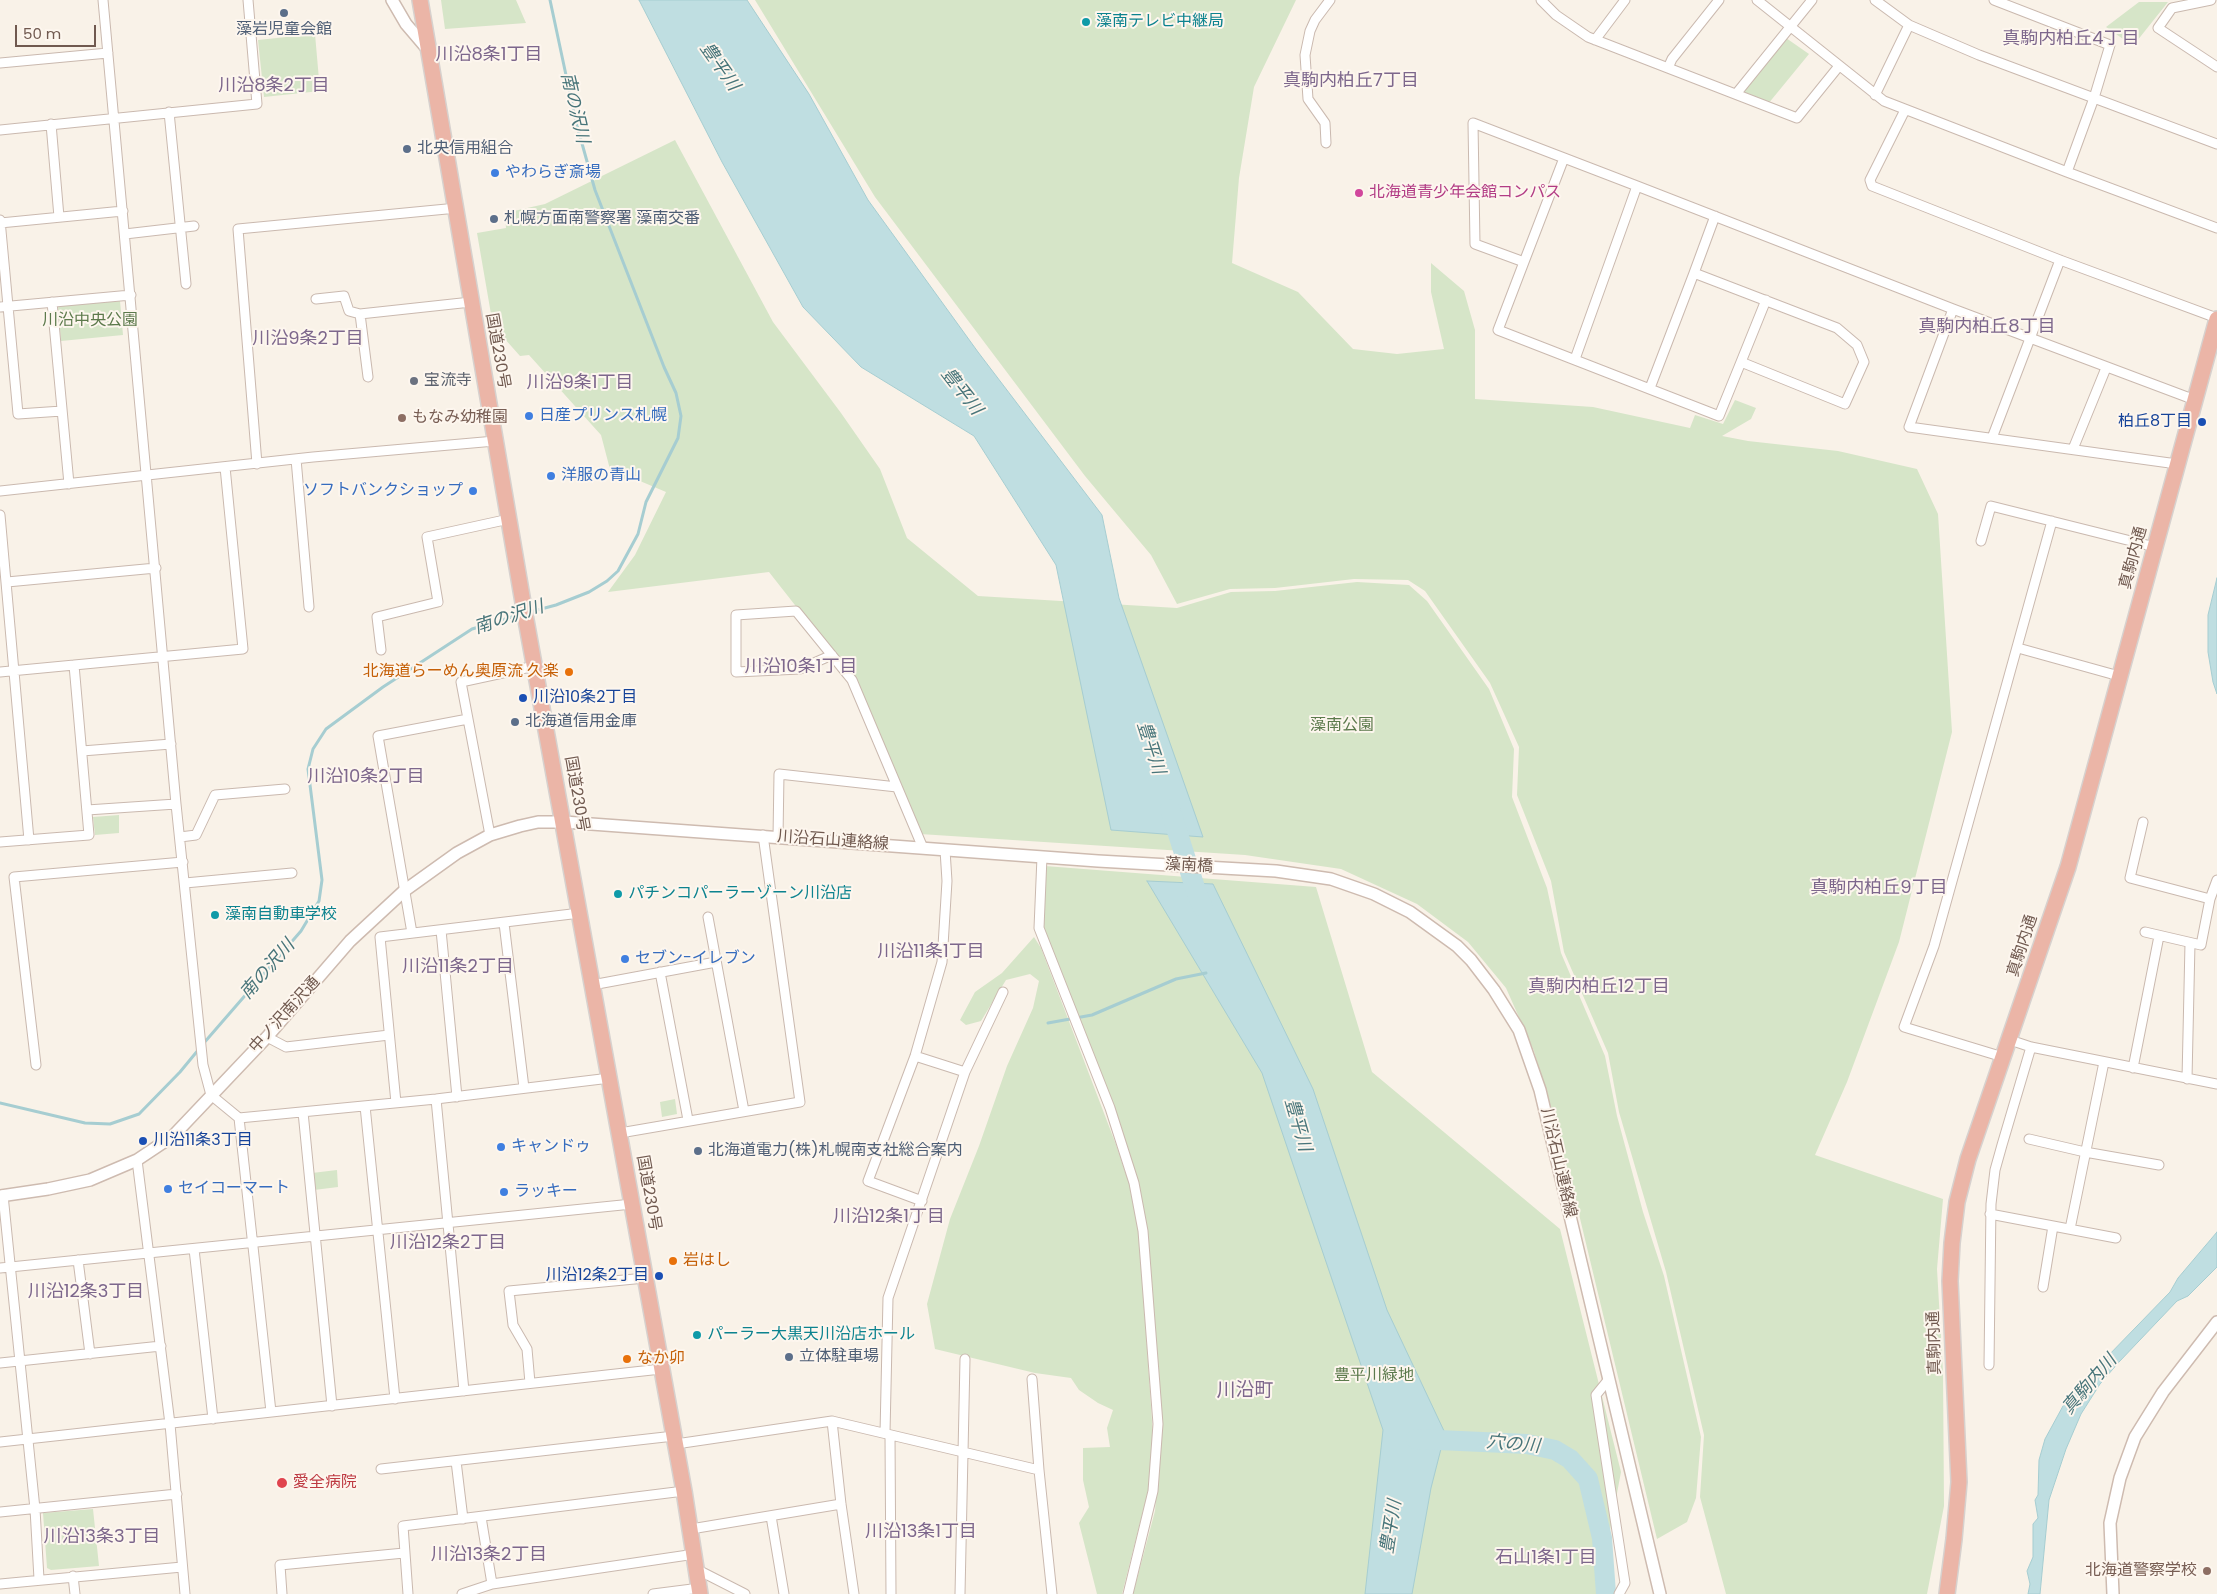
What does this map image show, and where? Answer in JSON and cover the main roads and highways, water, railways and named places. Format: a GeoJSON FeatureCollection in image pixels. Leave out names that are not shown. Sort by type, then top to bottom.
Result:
{"type":"FeatureCollection","features":[{"type":"Feature","properties":{"kind":"highway","name":"国道230号"},"geometry":{"type":"LineString","coordinates":[[420,0],[526,620],[696,1554],[700,1591]]}},
{"type":"Feature","properties":{"kind":"highway","name":"真駒内通"},"geometry":{"type":"LineString","coordinates":[[1947,1594],[1959,1482],[1950,1281],[1957,1202],[1968,1159],[2068,867],[2217,318]]}},
{"type":"Feature","properties":{"kind":"water"},"geometry":{"type":"Polygon","coordinates":[[[639,0],[747,0],[809,94],[868,200],[978,352],[1102,515],[1119,598],[1203,837],[1111,830],[1056,565],[974,436],[861,367],[803,307],[722,162],[639,0]]]}},
{"type":"Feature","properties":{"kind":"water"},"geometry":{"type":"Polygon","coordinates":[[[2217,578],[2217,694],[2208,652],[2208,615],[2217,578]]]}},
{"type":"Feature","properties":{"kind":"water"},"geometry":{"type":"Polygon","coordinates":[[[1147,881],[1213,884],[1313,1089],[1387,1310],[1445,1433],[1431,1488],[1412,1594],[1365,1594],[1383,1430],[1262,1073],[1147,881]]]}},
{"type":"Feature","properties":{"kind":"water","name":"真駒内川"},"geometry":{"type":"Polygon","coordinates":[[[2217,1232],[2217,1267],[2188,1296],[2177,1301],[2119,1362],[2100,1384],[2081,1414],[2066,1449],[2049,1500],[2040,1594],[2028,1594],[2030,1584],[2027,1571],[2033,1557],[2033,1524],[2038,1518],[2035,1500],[2038,1495],[2039,1460],[2045,1439],[2063,1406],[2105,1359],[2170,1292],[2178,1278],[2217,1232]]]}},
{"type":"Feature","properties":{"kind":"waterway","name":"南の沢川"},"geometry":{"type":"LineString","coordinates":[[530,612],[556,605],[589,592],[607,581],[618,571],[638,534],[646,502],[678,438],[681,416],[676,393],[664,367],[595,190],[576,122],[550,0]]}},
{"type":"Feature","properties":{"kind":"waterway","name":"南の沢川"},"geometry":{"type":"LineString","coordinates":[[203,1044],[301,931],[319,901],[322,880],[308,769],[313,749],[326,729],[383,687],[472,629],[522,614]]}},
{"type":"Feature","properties":{"kind":"waterway","name":"豊平川"},"geometry":{"type":"LineString","coordinates":[[1170,809],[1198,897],[1203,907]]}},
{"type":"Feature","properties":{"kind":"waterway"},"geometry":{"type":"LineString","coordinates":[[1048,1023],[1092,1015],[1176,979],[1206,973]]}},
{"type":"Feature","properties":{"kind":"waterway","name":"南の沢川"},"geometry":{"type":"LineString","coordinates":[[0,1103],[85,1123],[110,1124],[139,1114],[180,1072],[199,1049]]}},
{"type":"Feature","properties":{"kind":"waterway","name":"穴の川"},"geometry":{"type":"LineString","coordinates":[[1416,1439],[1527,1444],[1555,1450],[1570,1459],[1588,1479],[1602,1538],[1606,1594]]}},
{"type":"Feature","properties":{"kind":"place","name":"藻岩児童会館"},"geometry":{"type":"Point","coordinates":[284,13]}},
{"type":"Feature","properties":{"kind":"place","name":"藻南テレビ中継局"},"geometry":{"type":"Point","coordinates":[1086,22]}},
{"type":"Feature","properties":{"kind":"place","name":"北央信用組合"},"geometry":{"type":"Point","coordinates":[407,149]}},
{"type":"Feature","properties":{"kind":"place","name":"やわらぎ斎場"},"geometry":{"type":"Point","coordinates":[495,173]}},
{"type":"Feature","properties":{"kind":"place","name":"北海道青少年会館コンパス"},"geometry":{"type":"Point","coordinates":[1359,193]}},
{"type":"Feature","properties":{"kind":"place","name":"札幌方面南警察署 藻南交番"},"geometry":{"type":"Point","coordinates":[494,219]}},
{"type":"Feature","properties":{"kind":"place","name":"宝流寺"},"geometry":{"type":"Point","coordinates":[414,381]}},
{"type":"Feature","properties":{"kind":"place","name":"日産プリンス札幌"},"geometry":{"type":"Point","coordinates":[529,416]}},
{"type":"Feature","properties":{"kind":"place","name":"もなみ幼稚園"},"geometry":{"type":"Point","coordinates":[402,418]}},
{"type":"Feature","properties":{"kind":"place","name":"柏丘8丁目"},"geometry":{"type":"Point","coordinates":[2202,422]}},
{"type":"Feature","properties":{"kind":"place","name":"洋服の青山"},"geometry":{"type":"Point","coordinates":[551,476]}},
{"type":"Feature","properties":{"kind":"place","name":"ソフトバンクショップ"},"geometry":{"type":"Point","coordinates":[473,491]}},
{"type":"Feature","properties":{"kind":"place","name":"北海道らーめん奥原流 久楽"},"geometry":{"type":"Point","coordinates":[569,672]}},
{"type":"Feature","properties":{"kind":"place","name":"川沿10条2丁目"},"geometry":{"type":"Point","coordinates":[523,698]}},
{"type":"Feature","properties":{"kind":"place","name":"北海道信用金庫"},"geometry":{"type":"Point","coordinates":[515,722]}},
{"type":"Feature","properties":{"kind":"place","name":"パチンコパーラーゾーン川沿店"},"geometry":{"type":"Point","coordinates":[618,894]}},
{"type":"Feature","properties":{"kind":"place","name":"藻南自動車学校"},"geometry":{"type":"Point","coordinates":[215,915]}},
{"type":"Feature","properties":{"kind":"place","name":"セブン-イレブン"},"geometry":{"type":"Point","coordinates":[625,959]}},
{"type":"Feature","properties":{"kind":"place","name":"川沿11条3丁目"},"geometry":{"type":"Point","coordinates":[143,1141]}},
{"type":"Feature","properties":{"kind":"place","name":"キャンドゥ"},"geometry":{"type":"Point","coordinates":[501,1147]}},
{"type":"Feature","properties":{"kind":"place","name":"北海道電力(株)札幌南支社総合案内"},"geometry":{"type":"Point","coordinates":[698,1151]}},
{"type":"Feature","properties":{"kind":"place","name":"セイコーマート"},"geometry":{"type":"Point","coordinates":[168,1189]}},
{"type":"Feature","properties":{"kind":"place","name":"ラッキー"},"geometry":{"type":"Point","coordinates":[504,1192]}},
{"type":"Feature","properties":{"kind":"place","name":"岩はし"},"geometry":{"type":"Point","coordinates":[673,1261]}},
{"type":"Feature","properties":{"kind":"place","name":"川沿12条2丁目"},"geometry":{"type":"Point","coordinates":[659,1276]}},
{"type":"Feature","properties":{"kind":"place","name":"パーラー大黒天川沿店ホール"},"geometry":{"type":"Point","coordinates":[697,1335]}},
{"type":"Feature","properties":{"kind":"place","name":"立体駐車場"},"geometry":{"type":"Point","coordinates":[789,1357]}},
{"type":"Feature","properties":{"kind":"place","name":"なか卯"},"geometry":{"type":"Point","coordinates":[627,1359]}},
{"type":"Feature","properties":{"kind":"place","name":"愛全病院"},"geometry":{"type":"Point","coordinates":[282,1483]}},
{"type":"Feature","properties":{"kind":"place","name":"北海道警察学校"},"geometry":{"type":"Point","coordinates":[2207,1571]}},
{"type":"Feature","properties":{"kind":"district","name":"真駒内柏丘4丁目"},"geometry":{"type":"Point","coordinates":[2071,39]}},
{"type":"Feature","properties":{"kind":"district","name":"川沿8条1丁目"},"geometry":{"type":"Point","coordinates":[489,55]}},
{"type":"Feature","properties":{"kind":"district","name":"真駒内柏丘7丁目"},"geometry":{"type":"Point","coordinates":[1351,81]}},
{"type":"Feature","properties":{"kind":"district","name":"川沿8条2丁目"},"geometry":{"type":"Point","coordinates":[274,86]}},
{"type":"Feature","properties":{"kind":"district","name":"真駒内柏丘8丁目"},"geometry":{"type":"Point","coordinates":[1987,327]}},
{"type":"Feature","properties":{"kind":"district","name":"川沿9条2丁目"},"geometry":{"type":"Point","coordinates":[308,339]}},
{"type":"Feature","properties":{"kind":"district","name":"川沿9条1丁目"},"geometry":{"type":"Point","coordinates":[580,383]}},
{"type":"Feature","properties":{"kind":"district","name":"川沿10条1丁目"},"geometry":{"type":"Point","coordinates":[801,667]}},
{"type":"Feature","properties":{"kind":"district","name":"川沿10条2丁目"},"geometry":{"type":"Point","coordinates":[366,777]}},
{"type":"Feature","properties":{"kind":"district","name":"真駒内柏丘9丁目"},"geometry":{"type":"Point","coordinates":[1879,888]}},
{"type":"Feature","properties":{"kind":"district","name":"川沿11条1丁目"},"geometry":{"type":"Point","coordinates":[931,952]}},
{"type":"Feature","properties":{"kind":"district","name":"川沿11条2丁目"},"geometry":{"type":"Point","coordinates":[458,967]}},
{"type":"Feature","properties":{"kind":"district","name":"真駒内柏丘12丁目"},"geometry":{"type":"Point","coordinates":[1599,987]}},
{"type":"Feature","properties":{"kind":"district","name":"川沿12条1丁目"},"geometry":{"type":"Point","coordinates":[889,1217]}},
{"type":"Feature","properties":{"kind":"district","name":"川沿12条2丁目"},"geometry":{"type":"Point","coordinates":[448,1243]}},
{"type":"Feature","properties":{"kind":"district","name":"川沿12条3丁目"},"geometry":{"type":"Point","coordinates":[86,1292]}},
{"type":"Feature","properties":{"kind":"district","name":"川沿町"},"geometry":{"type":"Point","coordinates":[1245,1391]}},
{"type":"Feature","properties":{"kind":"district","name":"川沿13条1丁目"},"geometry":{"type":"Point","coordinates":[921,1532]}},
{"type":"Feature","properties":{"kind":"district","name":"川沿13条3丁目"},"geometry":{"type":"Point","coordinates":[102,1537]}},
{"type":"Feature","properties":{"kind":"district","name":"川沿13条2丁目"},"geometry":{"type":"Point","coordinates":[489,1555]}},
{"type":"Feature","properties":{"kind":"district","name":"石山1条1丁目"},"geometry":{"type":"Point","coordinates":[1546,1558]}},
{"type":"Feature","properties":{"kind":"park label","name":"川沿中央公園"},"geometry":{"type":"Point","coordinates":[90,321]}},
{"type":"Feature","properties":{"kind":"park label","name":"藻南公園"},"geometry":{"type":"Point","coordinates":[1342,726]}},
{"type":"Feature","properties":{"kind":"park label","name":"豊平川緑地"},"geometry":{"type":"Point","coordinates":[1374,1376]}}]}
